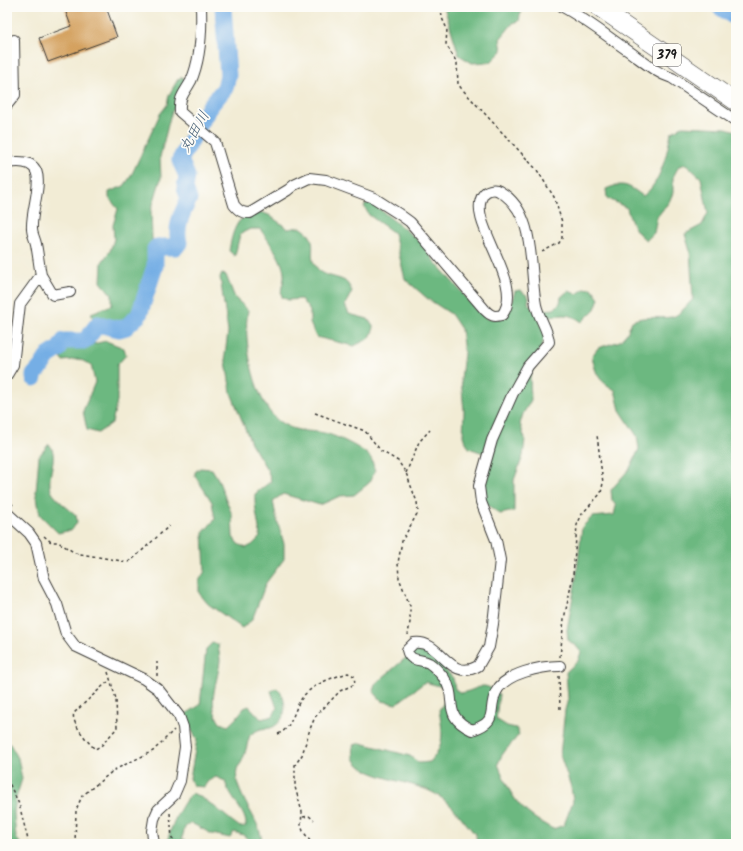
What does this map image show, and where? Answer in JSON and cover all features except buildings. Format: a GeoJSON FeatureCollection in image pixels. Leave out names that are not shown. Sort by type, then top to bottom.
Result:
{"type":"FeatureCollection","features":[{"type":"Feature","properties":{"kind":"highway","name":"379"},"geometry":{"type":"LineString","coordinates":[[598,7],[736,102]]}},
{"type":"Feature","properties":{"kind":"street"},"geometry":{"type":"LineString","coordinates":[[201,7],[200,47],[190,81],[182,94],[179,103],[180,112],[215,142],[234,205],[238,211],[250,213],[294,185],[309,178],[326,180],[368,196],[386,205],[410,222],[491,316],[502,315],[509,303],[500,261],[486,231],[479,207],[484,193],[491,189],[498,190],[516,208],[523,218],[527,231],[538,310],[548,334],[549,342],[528,366],[513,393],[492,440],[479,486],[481,502],[496,540],[500,560],[489,647],[478,666],[465,671],[458,669],[427,644],[420,642],[410,646],[407,650],[408,656],[412,660],[428,663],[443,676],[448,684],[453,715],[461,724],[472,730],[488,722],[493,713],[496,692],[508,679],[544,666],[560,666]]}},
{"type":"Feature","properties":{"kind":"street"},"geometry":{"type":"LineString","coordinates":[[563,7],[584,18],[613,42],[660,74],[672,78],[736,121]]}},
{"type":"Feature","properties":{"kind":"street"},"geometry":{"type":"LineString","coordinates":[[7,105],[15,95],[14,40]]}},
{"type":"Feature","properties":{"kind":"street"},"geometry":{"type":"LineString","coordinates":[[7,163],[19,161],[27,162],[33,165],[37,170],[38,188],[32,230],[41,275],[53,295],[70,292]]}},
{"type":"Feature","properties":{"kind":"street"},"geometry":{"type":"LineString","coordinates":[[7,375],[13,364],[20,304],[41,275]]}},
{"type":"Feature","properties":{"kind":"street"},"geometry":{"type":"LineString","coordinates":[[7,513],[29,533],[36,543],[44,579],[57,604],[66,634],[75,646],[144,679],[158,689],[179,716],[183,728],[184,754],[180,781],[171,799],[158,810],[154,819],[152,831],[154,844]]}},
{"type":"Feature","properties":{"kind":"path"},"geometry":{"type":"LineString","coordinates":[[441,7],[442,18],[447,29],[446,44],[457,63],[458,84],[537,170],[554,197],[562,222],[562,238],[559,243],[540,253],[531,262]]}},
{"type":"Feature","properties":{"kind":"path"},"geometry":{"type":"LineString","coordinates":[[315,413],[365,431],[381,451],[398,461],[406,473],[417,502],[418,512],[402,541],[398,563],[399,578],[410,606],[410,622],[407,642],[410,646]]}},
{"type":"Feature","properties":{"kind":"path"},"geometry":{"type":"LineString","coordinates":[[406,473],[419,442],[430,430]]}},
{"type":"Feature","properties":{"kind":"path"},"geometry":{"type":"LineString","coordinates":[[560,710],[560,647],[573,576],[576,525],[582,514],[601,493],[603,483],[597,435]]}},
{"type":"Feature","properties":{"kind":"path"},"geometry":{"type":"LineString","coordinates":[[7,499],[19,510]]}},
{"type":"Feature","properties":{"kind":"path"},"geometry":{"type":"LineString","coordinates":[[41,534],[51,542],[58,542],[75,553],[128,562],[169,526]]}},
{"type":"Feature","properties":{"kind":"path"},"geometry":{"type":"LineString","coordinates":[[108,662],[110,681],[116,699],[117,728],[101,746],[94,748],[84,737],[73,720],[73,716],[74,713],[110,681]]}},
{"type":"Feature","properties":{"kind":"path"},"geometry":{"type":"LineString","coordinates":[[278,734],[284,732],[288,727],[302,698],[308,692],[339,675],[348,673],[354,676],[355,684],[340,691],[315,717],[302,755],[295,765],[294,787],[303,817],[301,821],[303,832],[312,844]]}},
{"type":"Feature","properties":{"kind":"path"},"geometry":{"type":"LineString","coordinates":[[75,844],[76,810],[82,796],[114,770],[153,751],[175,729],[183,728]]}},
{"type":"Feature","properties":{"kind":"path"},"geometry":{"type":"LineString","coordinates":[[7,779],[19,804],[29,844]]}},
{"type":"Feature","properties":{"kind":"path"},"geometry":{"type":"LineString","coordinates":[[171,799],[170,827],[172,838],[179,844]]}},
{"type":"Feature","properties":{"kind":"path"},"geometry":{"type":"LineString","coordinates":[[303,817],[309,816],[314,820]]}},
{"type":"Feature","properties":{"kind":"green space"},"geometry":{"type":"Polygon","coordinates":[[[444,7],[519,7],[521,10],[519,21],[513,23],[500,39],[502,51],[491,62],[472,63],[459,55],[444,7]]]}},
{"type":"Feature","properties":{"kind":"green space"},"geometry":{"type":"Polygon","coordinates":[[[183,77],[185,81],[170,117],[160,157],[161,178],[151,211],[153,264],[141,308],[126,323],[118,326],[94,321],[91,313],[112,305],[112,295],[101,282],[102,262],[110,251],[114,239],[113,225],[118,209],[109,198],[109,192],[124,186],[131,176],[160,114],[167,105],[169,95],[178,79],[183,77]]]}},
{"type":"Feature","properties":{"kind":"green space"},"geometry":{"type":"Polygon","coordinates":[[[682,126],[726,128],[736,131],[736,844],[477,844],[476,835],[448,803],[429,791],[383,777],[363,768],[355,759],[353,752],[354,745],[361,743],[410,756],[419,763],[430,762],[435,756],[442,738],[439,710],[447,698],[443,687],[425,682],[396,704],[382,701],[373,691],[375,684],[414,651],[428,651],[453,678],[455,689],[461,693],[484,686],[493,689],[499,694],[496,719],[507,726],[516,728],[519,734],[504,752],[498,764],[508,786],[518,803],[532,816],[553,829],[564,825],[573,801],[571,787],[560,755],[565,710],[568,699],[566,672],[578,661],[581,652],[568,640],[567,630],[576,579],[582,527],[592,517],[614,515],[616,506],[612,500],[611,490],[630,468],[639,449],[637,436],[620,410],[615,390],[601,380],[595,368],[592,356],[598,348],[620,341],[627,333],[632,321],[637,319],[667,318],[675,316],[681,312],[693,299],[690,251],[685,234],[702,225],[708,213],[701,178],[686,164],[679,166],[673,177],[673,193],[669,202],[657,217],[654,233],[647,240],[639,234],[631,222],[627,208],[607,198],[606,189],[617,185],[622,185],[630,187],[643,196],[659,176],[671,133],[682,126]]]}},
{"type":"Feature","properties":{"kind":"green space"},"geometry":{"type":"Polygon","coordinates":[[[367,203],[372,203],[424,245],[434,261],[480,313],[488,319],[503,318],[508,313],[515,291],[520,290],[529,297],[528,303],[534,311],[554,309],[560,303],[561,297],[568,291],[577,294],[584,289],[592,288],[599,298],[595,309],[582,322],[571,316],[560,315],[550,316],[545,324],[545,337],[530,377],[531,400],[523,414],[520,424],[525,439],[523,456],[514,480],[514,511],[500,514],[485,503],[482,487],[485,460],[483,453],[469,448],[463,436],[464,411],[461,379],[464,353],[461,329],[451,314],[428,299],[405,279],[394,233],[369,215],[364,206],[367,203]]]}},
{"type":"Feature","properties":{"kind":"green space"},"geometry":{"type":"Polygon","coordinates":[[[261,212],[269,215],[288,229],[300,227],[307,232],[311,237],[314,263],[323,273],[342,279],[347,283],[352,291],[345,305],[349,314],[368,319],[374,328],[370,338],[354,346],[316,337],[310,323],[310,311],[301,299],[288,300],[282,297],[281,289],[284,272],[276,252],[260,229],[250,229],[240,234],[235,256],[229,251],[234,231],[242,218],[261,212]]]}},
{"type":"Feature","properties":{"kind":"green space"},"geometry":{"type":"Polygon","coordinates":[[[222,274],[226,275],[235,298],[248,310],[247,338],[253,372],[258,389],[273,416],[289,427],[299,430],[329,434],[356,446],[370,457],[375,471],[369,483],[354,495],[340,496],[320,505],[283,494],[273,501],[284,544],[284,559],[266,583],[252,620],[242,628],[208,604],[199,593],[199,581],[205,571],[203,533],[215,519],[212,502],[195,476],[195,472],[200,468],[212,469],[218,479],[232,515],[233,537],[238,544],[246,548],[252,545],[260,537],[255,505],[255,494],[271,481],[268,471],[251,443],[231,393],[225,355],[228,332],[220,277],[222,274]]]}},
{"type":"Feature","properties":{"kind":"green space"},"geometry":{"type":"Polygon","coordinates":[[[106,341],[124,348],[126,355],[117,365],[117,401],[112,423],[98,433],[87,430],[83,411],[95,382],[91,365],[79,359],[63,361],[58,353],[71,346],[80,347],[106,341]]]}},
{"type":"Feature","properties":{"kind":"green space"},"geometry":{"type":"Polygon","coordinates":[[[49,444],[53,455],[50,488],[55,497],[76,515],[77,522],[72,530],[58,533],[40,515],[36,492],[39,456],[49,444]]]}},
{"type":"Feature","properties":{"kind":"green space"},"geometry":{"type":"Polygon","coordinates":[[[212,643],[218,644],[220,658],[213,700],[216,715],[220,723],[228,726],[244,708],[249,706],[261,719],[273,716],[277,708],[271,691],[277,688],[285,703],[284,714],[278,723],[272,728],[260,729],[250,735],[242,762],[237,769],[239,787],[257,825],[261,835],[262,844],[254,844],[243,835],[234,832],[230,838],[212,834],[191,823],[185,827],[182,838],[187,844],[167,844],[176,817],[192,793],[211,804],[240,827],[246,826],[244,815],[230,793],[225,781],[216,777],[208,781],[204,787],[193,786],[190,778],[197,739],[185,720],[186,714],[200,705],[206,649],[212,643]]]}},
{"type":"Feature","properties":{"kind":"green space"},"geometry":{"type":"Polygon","coordinates":[[[7,743],[10,744],[18,758],[22,779],[16,798],[14,813],[16,838],[21,844],[7,844],[7,743]]]}},
{"type":"Feature","properties":{"kind":"waterway","name":"丸田川"},"geometry":{"type":"LineString","coordinates":[[34,378],[34,375],[48,356],[59,349],[64,341],[85,341],[98,324],[119,329],[126,327],[139,315],[155,266],[155,249],[157,247],[176,247],[179,243],[179,225],[189,199],[185,188],[187,176],[180,160],[210,106],[225,88],[228,75],[223,7]]}},
{"type":"Feature","properties":{"kind":"waterway"},"geometry":{"type":"LineString","coordinates":[[720,7],[736,18]]}}]}
